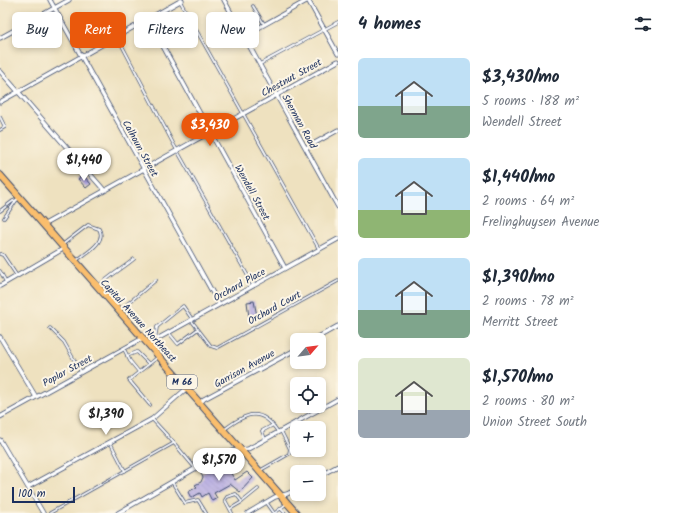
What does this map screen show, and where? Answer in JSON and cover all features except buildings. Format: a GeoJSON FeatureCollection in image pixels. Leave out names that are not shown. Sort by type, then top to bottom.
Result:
{"type":"FeatureCollection","features":[{"type":"Feature","properties":{"kind":"main road","name":"Capital Avenue Northeast"},"geometry":{"type":"LineString","coordinates":[[1,179],[159,356],[296,513]]}},
{"type":"Feature","properties":{"kind":"street","name":"Calhoun Street"},"geometry":{"type":"LineString","coordinates":[[50,0],[220,304]]}},
{"type":"Feature","properties":{"kind":"street"},"geometry":{"type":"LineString","coordinates":[[0,38],[69,0]]}},
{"type":"Feature","properties":{"kind":"street"},"geometry":{"type":"LineString","coordinates":[[160,12],[181,0]]}},
{"type":"Feature","properties":{"kind":"street","name":"Sherman Road"},"geometry":{"type":"LineString","coordinates":[[224,0],[231,12]]}},
{"type":"Feature","properties":{"kind":"street"},"geometry":{"type":"LineString","coordinates":[[259,27],[308,0],[338,54]]}},
{"type":"Feature","properties":{"kind":"street"},"geometry":{"type":"LineString","coordinates":[[0,102],[95,48]]}},
{"type":"Feature","properties":{"kind":"street","name":"Wendell Street"},"geometry":{"type":"LineString","coordinates":[[164,48],[285,268]]}},
{"type":"Feature","properties":{"kind":"street","name":"Sherman Road"},"geometry":{"type":"LineString","coordinates":[[250,48],[338,207]]}},
{"type":"Feature","properties":{"kind":"street","name":"Chestnut Street"},"geometry":{"type":"LineString","coordinates":[[42,225],[338,61]]}},
{"type":"Feature","properties":{"kind":"street"},"geometry":{"type":"LineString","coordinates":[[0,71],[104,190]]}},
{"type":"Feature","properties":{"kind":"street"},"geometry":{"type":"LineString","coordinates":[[306,148],[338,130]]}},
{"type":"Feature","properties":{"kind":"street"},"geometry":{"type":"LineString","coordinates":[[333,198],[338,195]]}},
{"type":"Feature","properties":{"kind":"street","name":"Orchard Place"},"geometry":{"type":"LineString","coordinates":[[148,344],[338,239]]}},
{"type":"Feature","properties":{"kind":"street"},"geometry":{"type":"LineString","coordinates":[[0,286],[62,247]]}},
{"type":"Feature","properties":{"kind":"street"},"geometry":{"type":"LineString","coordinates":[[326,333],[338,326]]}},
{"type":"Feature","properties":{"kind":"street"},"geometry":{"type":"LineString","coordinates":[[0,337],[36,397]]}},
{"type":"Feature","properties":{"kind":"street","name":"Poplar Street"},"geometry":{"type":"LineString","coordinates":[[0,417],[143,338]]}},
{"type":"Feature","properties":{"kind":"street","name":"Garrison Avenue"},"geometry":{"type":"LineString","coordinates":[[200,403],[204,399],[290,353]]}},
{"type":"Feature","properties":{"kind":"street"},"geometry":{"type":"LineString","coordinates":[[28,488],[152,419],[187,388]]}},
{"type":"Feature","properties":{"kind":"street"},"geometry":{"type":"LineString","coordinates":[[118,513],[210,460],[232,451],[248,448],[338,399]]}},
{"type":"Feature","properties":{"kind":"street"},"geometry":{"type":"LineString","coordinates":[[0,440],[43,513]]}},
{"type":"Feature","properties":{"kind":"street"},"geometry":{"type":"LineString","coordinates":[[326,472],[338,466]]}},
{"type":"Feature","properties":{"kind":"street"},"geometry":{"type":"LineString","coordinates":[[248,513],[267,502],[290,492]]}},
{"type":"Feature","properties":{"kind":"lane"},"geometry":{"type":"LineString","coordinates":[[181,0],[319,249]]}},
{"type":"Feature","properties":{"kind":"lane"},"geometry":{"type":"LineString","coordinates":[[253,6],[264,24]]}},
{"type":"Feature","properties":{"kind":"lane"},"geometry":{"type":"LineString","coordinates":[[259,65],[338,22]]}},
{"type":"Feature","properties":{"kind":"lane"},"geometry":{"type":"LineString","coordinates":[[123,48],[177,150],[253,285]]}},
{"type":"Feature","properties":{"kind":"lane"},"geometry":{"type":"LineString","coordinates":[[0,117],[5,128],[0,130]]}},
{"type":"Feature","properties":{"kind":"lane"},"geometry":{"type":"LineString","coordinates":[[0,211],[18,198]]}},
{"type":"Feature","properties":{"kind":"lane"},"geometry":{"type":"LineString","coordinates":[[4,218],[18,198]]}},
{"type":"Feature","properties":{"kind":"lane"},"geometry":{"type":"LineString","coordinates":[[62,247],[88,224],[99,229],[101,233],[99,243],[74,262]]}},
{"type":"Feature","properties":{"kind":"lane"},"geometry":{"type":"LineString","coordinates":[[0,254],[3,255],[17,276]]}},
{"type":"Feature","properties":{"kind":"lane"},"geometry":{"type":"LineString","coordinates":[[97,287],[134,259]]}},
{"type":"Feature","properties":{"kind":"lane"},"geometry":{"type":"LineString","coordinates":[[0,271],[6,282]]}},
{"type":"Feature","properties":{"kind":"lane"},"geometry":{"type":"LineString","coordinates":[[119,311],[156,280]]}},
{"type":"Feature","properties":{"kind":"lane","name":"Orchard Court"},"geometry":{"type":"LineString","coordinates":[[198,329],[211,346],[217,348],[338,281]]}},
{"type":"Feature","properties":{"kind":"lane"},"geometry":{"type":"LineString","coordinates":[[155,339],[157,327],[184,306],[198,329],[178,344],[169,332]]}},
{"type":"Feature","properties":{"kind":"lane"},"geometry":{"type":"LineString","coordinates":[[50,328],[64,342],[81,372]]}},
{"type":"Feature","properties":{"kind":"lane"},"geometry":{"type":"LineString","coordinates":[[123,348],[127,356],[140,372]]}},
{"type":"Feature","properties":{"kind":"lane"},"geometry":{"type":"LineString","coordinates":[[127,356],[137,352],[149,364]]}},
{"type":"Feature","properties":{"kind":"lane"},"geometry":{"type":"LineString","coordinates":[[150,405],[129,380],[159,356]]}},
{"type":"Feature","properties":{"kind":"lane"},"geometry":{"type":"LineString","coordinates":[[224,430],[239,418],[248,414],[255,414],[266,418],[279,431],[290,449],[289,454],[259,472]]}},
{"type":"Feature","properties":{"kind":"lane"},"geometry":{"type":"LineString","coordinates":[[152,419],[196,469]]}},
{"type":"Feature","properties":{"kind":"lane"},"geometry":{"type":"LineString","coordinates":[[265,439],[262,431],[273,424]]}},
{"type":"Feature","properties":{"kind":"lane"},"geometry":{"type":"LineString","coordinates":[[110,442],[125,472]]}},
{"type":"Feature","properties":{"kind":"lane"},"geometry":{"type":"LineString","coordinates":[[50,513],[174,443]]}},
{"type":"Feature","properties":{"kind":"lane"},"geometry":{"type":"LineString","coordinates":[[172,482],[185,503],[198,500],[206,513]]}},
{"type":"Feature","properties":{"kind":"lane"},"geometry":{"type":"LineString","coordinates":[[230,509],[242,502],[258,489]]}},
{"type":"Feature","properties":{"kind":"lane"},"geometry":{"type":"LineString","coordinates":[[232,513],[227,506],[227,497],[236,494],[242,502]]}},
{"type":"Feature","properties":{"kind":"lane"},"geometry":{"type":"LineString","coordinates":[[267,502],[275,513],[287,504]]}},
{"type":"Feature","properties":{"kind":"lane"},"geometry":{"type":"LineString","coordinates":[[281,509],[285,513]]}}]}
